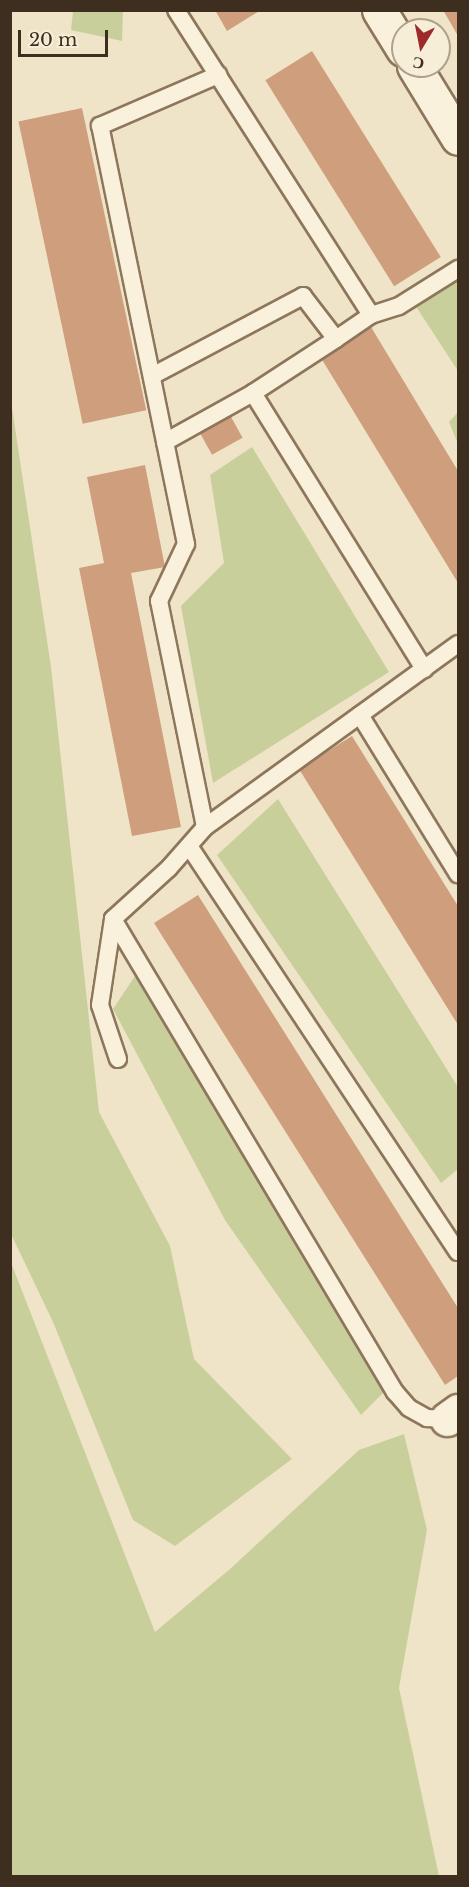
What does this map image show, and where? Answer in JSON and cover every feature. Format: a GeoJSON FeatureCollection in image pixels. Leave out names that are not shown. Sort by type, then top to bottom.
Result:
{"type":"FeatureCollection","features":[{"type":"Feature","properties":{"kind":"street"},"geometry":{"type":"LineString","coordinates":[[379,10],[391,30]]}},
{"type":"Feature","properties":{"kind":"street"},"geometry":{"type":"LineString","coordinates":[[422,78],[459,138]]}},
{"type":"Feature","properties":{"kind":"lane"},"geometry":{"type":"LineString","coordinates":[[176,10],[371,315]]}},
{"type":"Feature","properties":{"kind":"lane"},"geometry":{"type":"LineString","coordinates":[[205,827],[159,601],[186,544],[100,126],[218,75]]}},
{"type":"Feature","properties":{"kind":"lane"},"geometry":{"type":"LineString","coordinates":[[165,442],[253,393],[371,315],[399,306],[459,269]]}},
{"type":"Feature","properties":{"kind":"lane"},"geometry":{"type":"LineString","coordinates":[[152,376],[303,296],[336,339]]}},
{"type":"Feature","properties":{"kind":"lane"},"geometry":{"type":"LineString","coordinates":[[253,393],[424,669]]}},
{"type":"Feature","properties":{"kind":"lane"},"geometry":{"type":"LineString","coordinates":[[118,1059],[100,1005],[113,919],[189,846],[205,827],[459,644]]}},
{"type":"Feature","properties":{"kind":"lane"},"geometry":{"type":"LineString","coordinates":[[360,715],[459,874]]}},
{"type":"Feature","properties":{"kind":"lane"},"geometry":{"type":"LineString","coordinates":[[189,846],[459,1252]]}},
{"type":"Feature","properties":{"kind":"lane"},"geometry":{"type":"LineString","coordinates":[[113,919],[395,1392],[409,1408],[428,1418],[453,1415]]}},
{"type":"Feature","properties":{"kind":"green space"},"geometry":{"type":"Polygon","coordinates":[[[73,11],[123,11],[122,41],[71,30],[73,11]]]}},
{"type":"Feature","properties":{"kind":"green space"},"geometry":{"type":"Polygon","coordinates":[[[458,276],[458,371],[415,305],[458,276]]]}},
{"type":"Feature","properties":{"kind":"green space"},"geometry":{"type":"Polygon","coordinates":[[[11,401],[51,667],[99,1112],[170,1246],[194,1359],[292,1459],[175,1546],[133,1520],[53,1322],[11,1234],[11,401]]]}},
{"type":"Feature","properties":{"kind":"green space"},"geometry":{"type":"Polygon","coordinates":[[[458,412],[458,444],[449,422],[458,412]]]}},
{"type":"Feature","properties":{"kind":"green space"},"geometry":{"type":"Polygon","coordinates":[[[252,447],[389,672],[213,783],[181,606],[224,563],[210,475],[252,447]]]}},
{"type":"Feature","properties":{"kind":"green space"},"geometry":{"type":"Polygon","coordinates":[[[278,799],[458,1087],[458,1169],[441,1183],[217,855],[278,799]]]}},
{"type":"Feature","properties":{"kind":"green space"},"geometry":{"type":"Polygon","coordinates":[[[135,976],[390,1386],[361,1415],[225,1220],[113,1009],[135,976]]]}},
{"type":"Feature","properties":{"kind":"green space"},"geometry":{"type":"Polygon","coordinates":[[[10,1260],[155,1632],[230,1569],[359,1450],[404,1434],[427,1530],[399,1688],[439,1876],[11,1876],[10,1260]]]}},
{"type":"Feature","properties":{"kind":"building"},"geometry":{"type":"Polygon","coordinates":[[[215,10],[261,10],[227,31],[215,10]]]}},
{"type":"Feature","properties":{"kind":"building"},"geometry":{"type":"Polygon","coordinates":[[[443,10],[458,10],[458,36],[451,24],[451,18],[448,18],[443,10]]]}},
{"type":"Feature","properties":{"kind":"building"},"geometry":{"type":"Polygon","coordinates":[[[312,51],[441,257],[394,286],[265,80],[312,51]]]}},
{"type":"Feature","properties":{"kind":"building"},"geometry":{"type":"Polygon","coordinates":[[[82,108],[146,410],[83,424],[18,122],[82,108]]]}},
{"type":"Feature","properties":{"kind":"building"},"geometry":{"type":"Polygon","coordinates":[[[368,322],[458,471],[458,583],[318,353],[368,322]]]}},
{"type":"Feature","properties":{"kind":"building"},"geometry":{"type":"Polygon","coordinates":[[[230,415],[243,438],[212,455],[199,432],[230,415]]]}},
{"type":"Feature","properties":{"kind":"building"},"geometry":{"type":"Polygon","coordinates":[[[145,465],[165,567],[131,573],[181,827],[132,836],[79,568],[104,563],[87,477],[145,465]]]}},
{"type":"Feature","properties":{"kind":"building"},"geometry":{"type":"Polygon","coordinates":[[[352,736],[458,906],[458,1025],[299,769],[352,736]]]}},
{"type":"Feature","properties":{"kind":"building"},"geometry":{"type":"Polygon","coordinates":[[[198,895],[458,1308],[458,1376],[445,1385],[154,923],[198,895]]]}}]}
